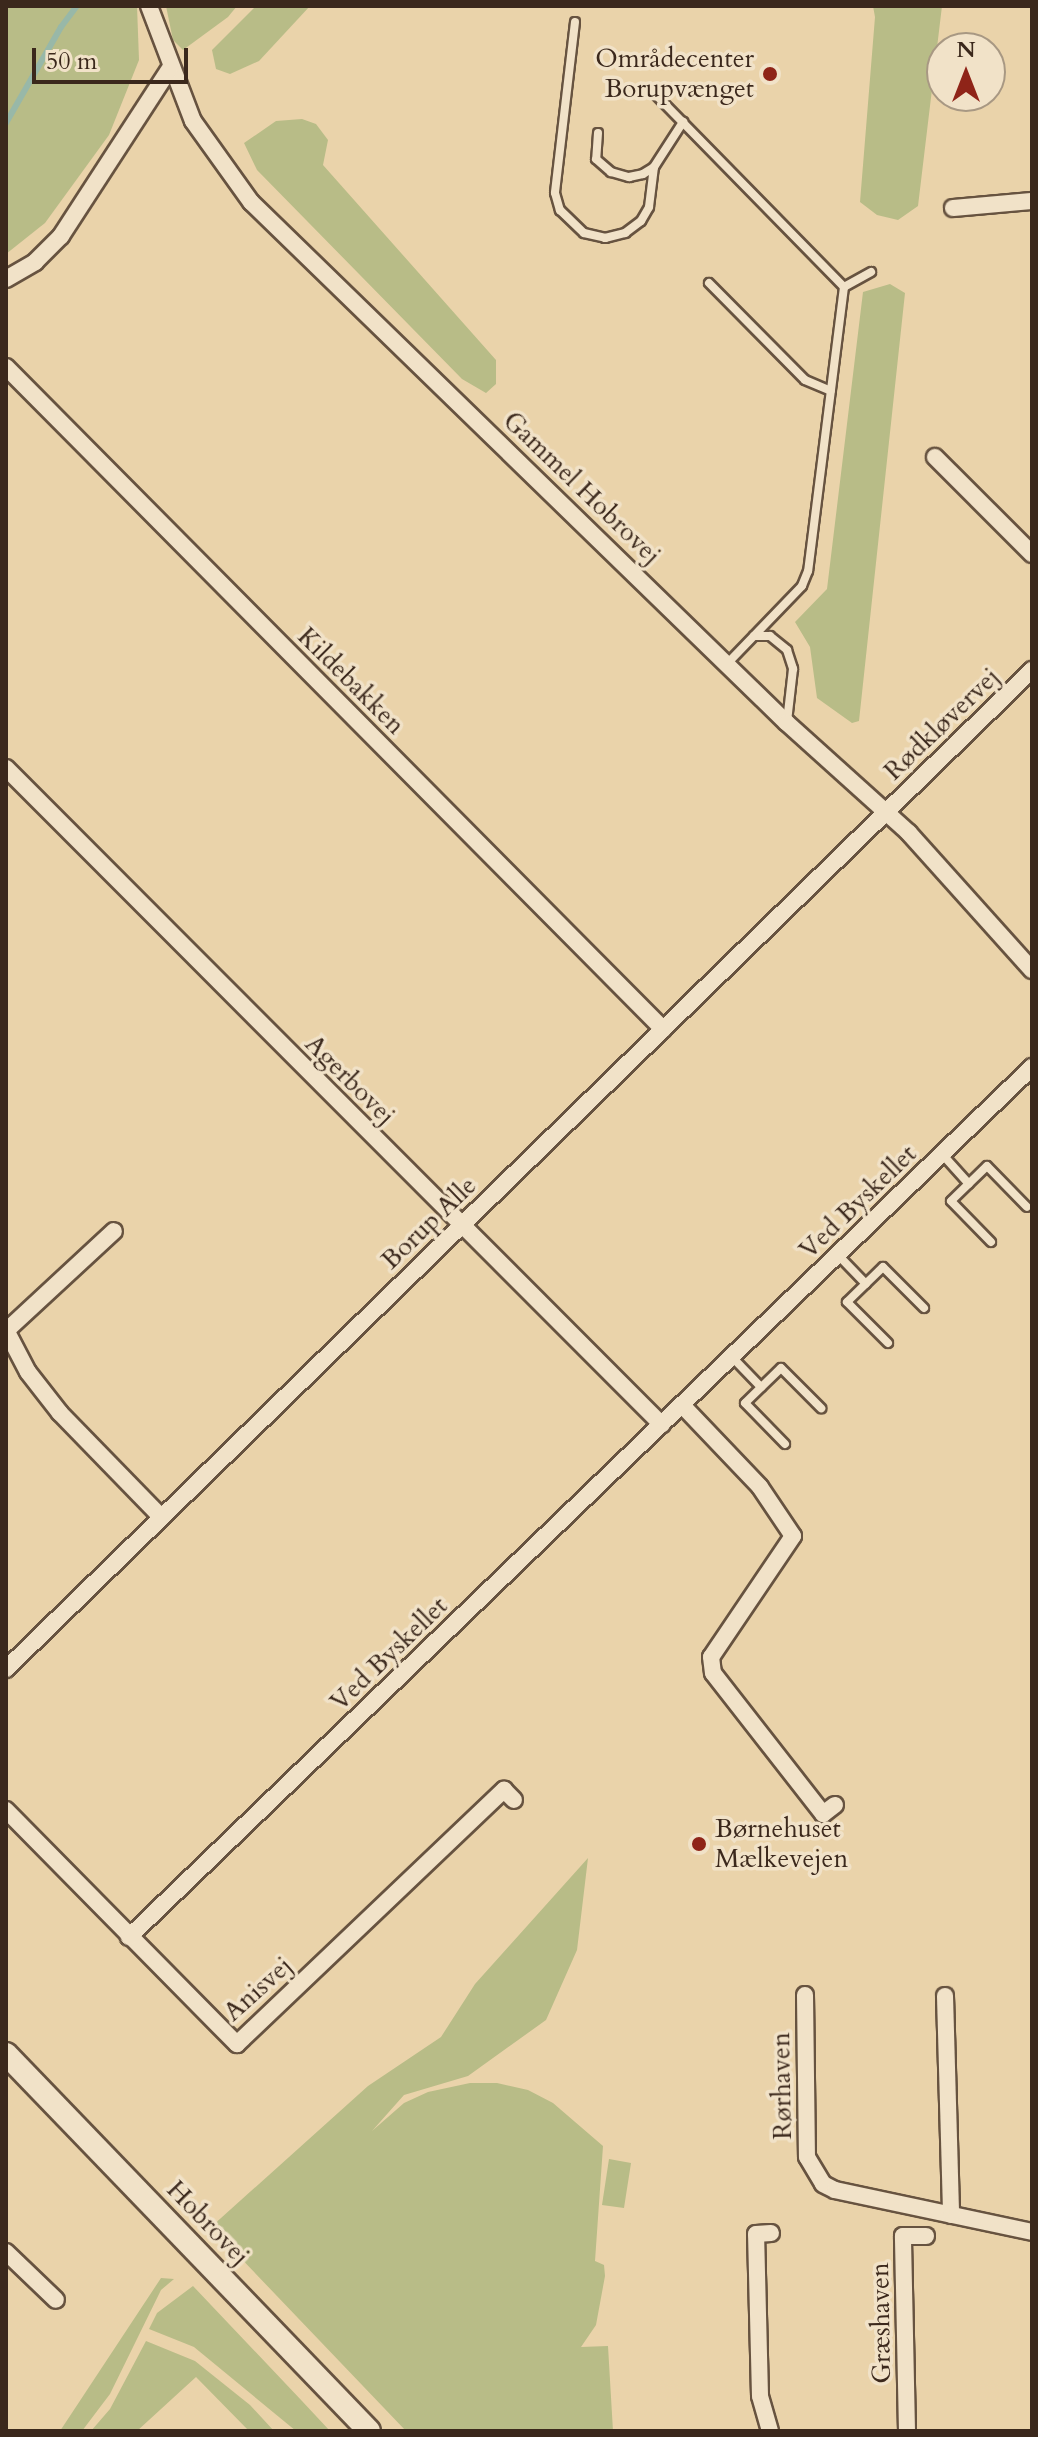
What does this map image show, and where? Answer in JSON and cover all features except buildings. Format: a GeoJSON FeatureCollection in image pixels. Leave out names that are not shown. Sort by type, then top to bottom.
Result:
{"type":"FeatureCollection","features":[{"type":"Feature","properties":{"kind":"main road","name":"Hobrovej"},"geometry":{"type":"LineString","coordinates":[[6,2054],[369,2431]]}},
{"type":"Feature","properties":{"kind":"street","name":"Gammel Hobrovej"},"geometry":{"type":"LineString","coordinates":[[149,6],[170,68],[193,121],[251,202],[787,723],[886,812],[948,873],[1032,970]]}},
{"type":"Feature","properties":{"kind":"street"},"geometry":{"type":"LineString","coordinates":[[6,279],[35,262],[61,236],[170,68]]}},
{"type":"Feature","properties":{"kind":"street"},"geometry":{"type":"LineString","coordinates":[[953,208],[1032,201]]}},
{"type":"Feature","properties":{"kind":"street","name":"Kildebakken"},"geometry":{"type":"LineString","coordinates":[[6,367],[663,1029]]}},
{"type":"Feature","properties":{"kind":"street"},"geometry":{"type":"LineString","coordinates":[[935,457],[1032,554]]}},
{"type":"Feature","properties":{"kind":"street","name":"Rødkløvervej"},"geometry":{"type":"LineString","coordinates":[[886,812],[1032,670]]}},
{"type":"Feature","properties":{"kind":"street","name":"Agerbovej"},"geometry":{"type":"LineString","coordinates":[[6,768],[662,1425]]}},
{"type":"Feature","properties":{"kind":"street","name":"Borup Alle"},"geometry":{"type":"LineString","coordinates":[[6,1669],[886,812]]}},
{"type":"Feature","properties":{"kind":"street","name":"Ved Byskellet"},"geometry":{"type":"LineString","coordinates":[[129,1937],[1032,1067]]}},
{"type":"Feature","properties":{"kind":"street"},"geometry":{"type":"LineString","coordinates":[[114,1231],[6,1330],[28,1372],[60,1413],[161,1517]]}},
{"type":"Feature","properties":{"kind":"street"},"geometry":{"type":"LineString","coordinates":[[682,1405],[760,1487],[793,1536],[711,1657],[713,1673],[823,1814],[835,1805]]}},
{"type":"Feature","properties":{"kind":"street","name":"Anisvej"},"geometry":{"type":"LineString","coordinates":[[6,1810],[237,2044],[504,1790],[514,1800]]}},
{"type":"Feature","properties":{"kind":"street","name":"Rørhaven"},"geometry":{"type":"LineString","coordinates":[[805,1995],[807,2157],[813,2172],[823,2184],[835,2190],[1032,2232]]}},
{"type":"Feature","properties":{"kind":"street"},"geometry":{"type":"LineString","coordinates":[[945,1996],[951,2215]]}},
{"type":"Feature","properties":{"kind":"street"},"geometry":{"type":"LineString","coordinates":[[770,2431],[760,2396],[756,2234],[771,2233]]}},
{"type":"Feature","properties":{"kind":"street","name":"Græshaven"},"geometry":{"type":"LineString","coordinates":[[907,2431],[903,2236],[926,2236]]}},
{"type":"Feature","properties":{"kind":"street"},"geometry":{"type":"LineString","coordinates":[[6,2252],[56,2300]]}},
{"type":"Feature","properties":{"kind":"lane"},"geometry":{"type":"LineString","coordinates":[[575,22],[555,193],[560,210],[584,233],[605,238],[625,233],[641,221],[649,207],[654,167]]}},
{"type":"Feature","properties":{"kind":"lane"},"geometry":{"type":"LineString","coordinates":[[653,92],[844,287]]}},
{"type":"Feature","properties":{"kind":"lane"},"geometry":{"type":"LineString","coordinates":[[598,133],[596,159],[611,172],[629,177],[643,174],[654,167],[683,122]]}},
{"type":"Feature","properties":{"kind":"lane"},"geometry":{"type":"LineString","coordinates":[[844,287],[871,272]]}},
{"type":"Feature","properties":{"kind":"lane"},"geometry":{"type":"LineString","coordinates":[[709,283],[805,380],[831,391]]}},
{"type":"Feature","properties":{"kind":"lane"},"geometry":{"type":"LineString","coordinates":[[728,663],[802,586],[808,571],[844,287]]}},
{"type":"Feature","properties":{"kind":"lane"},"geometry":{"type":"LineString","coordinates":[[754,636],[770,636],[787,650],[793,669],[787,723]]}},
{"type":"Feature","properties":{"kind":"lane"},"geometry":{"type":"LineString","coordinates":[[942,1154],[969,1184]]}},
{"type":"Feature","properties":{"kind":"lane"},"geometry":{"type":"LineString","coordinates":[[991,1242],[951,1201],[987,1166],[1027,1207]]}},
{"type":"Feature","properties":{"kind":"lane"},"geometry":{"type":"LineString","coordinates":[[838,1255],[866,1284]]}},
{"type":"Feature","properties":{"kind":"lane"},"geometry":{"type":"LineString","coordinates":[[888,1343],[847,1302],[883,1267],[924,1308]]}},
{"type":"Feature","properties":{"kind":"lane"},"geometry":{"type":"LineString","coordinates":[[732,1357],[761,1387]]}},
{"type":"Feature","properties":{"kind":"lane"},"geometry":{"type":"LineString","coordinates":[[785,1444],[745,1403],[761,1387],[781,1368],[821,1408]]}},
{"type":"Feature","properties":{"kind":"green space"},"geometry":{"type":"Polygon","coordinates":[[[6,6],[137,6],[139,60],[109,135],[45,223],[6,254],[6,6]]]}},
{"type":"Feature","properties":{"kind":"green space"},"geometry":{"type":"Polygon","coordinates":[[[166,6],[237,6],[228,17],[183,50],[173,40],[166,6]]]}},
{"type":"Feature","properties":{"kind":"green space"},"geometry":{"type":"Polygon","coordinates":[[[256,6],[310,6],[259,61],[230,74],[216,69],[212,50],[256,6]]]}},
{"type":"Feature","properties":{"kind":"green space"},"geometry":{"type":"Polygon","coordinates":[[[873,6],[942,6],[939,32],[926,32],[926,112],[929,112],[918,206],[898,220],[877,215],[860,202],[875,17],[873,6]]]}},
{"type":"Feature","properties":{"kind":"green space"},"geometry":{"type":"Polygon","coordinates":[[[302,119],[316,124],[328,140],[323,165],[496,360],[496,384],[486,393],[462,379],[257,170],[244,143],[276,121],[302,119]]]}},
{"type":"Feature","properties":{"kind":"green space"},"geometry":{"type":"Polygon","coordinates":[[[890,284],[905,293],[859,721],[852,723],[817,698],[810,647],[795,622],[827,589],[863,292],[890,284]]]}},
{"type":"Feature","properties":{"kind":"green space"},"geometry":{"type":"Polygon","coordinates":[[[588,1858],[577,1950],[546,2020],[468,2076],[404,2095],[372,2131],[404,2103],[428,2092],[470,2083],[497,2083],[528,2090],[553,2103],[603,2146],[595,2261],[604,2265],[605,2276],[596,2325],[581,2347],[608,2346],[613,2431],[406,2431],[211,2227],[368,2086],[441,2037],[475,1984],[588,1858]]]}},
{"type":"Feature","properties":{"kind":"green space"},"geometry":{"type":"Polygon","coordinates":[[[609,2159],[631,2163],[624,2208],[602,2205],[609,2159]]]}},
{"type":"Feature","properties":{"kind":"green space"},"geometry":{"type":"Polygon","coordinates":[[[161,2278],[174,2279],[161,2290],[110,2394],[82,2431],[60,2431],[161,2278]]]}},
{"type":"Feature","properties":{"kind":"green space"},"geometry":{"type":"Polygon","coordinates":[[[193,2286],[330,2431],[296,2431],[194,2347],[149,2329],[157,2313],[193,2286]]]}},
{"type":"Feature","properties":{"kind":"green space"},"geometry":{"type":"Polygon","coordinates":[[[146,2341],[195,2361],[250,2405],[274,2431],[249,2431],[196,2377],[137,2431],[91,2431],[110,2409],[146,2341]]]}},
{"type":"Feature","properties":{"kind":"waterway"},"geometry":{"type":"LineString","coordinates":[[6,123],[61,27],[77,6]]}},
{"type":"Feature","properties":{"kind":"place","name":"Områdecenter Borupvænget"},"geometry":{"type":"Point","coordinates":[770,74]}},
{"type":"Feature","properties":{"kind":"place","name":"Børnehuset Mælkevejen"},"geometry":{"type":"Point","coordinates":[699,1844]}}]}
